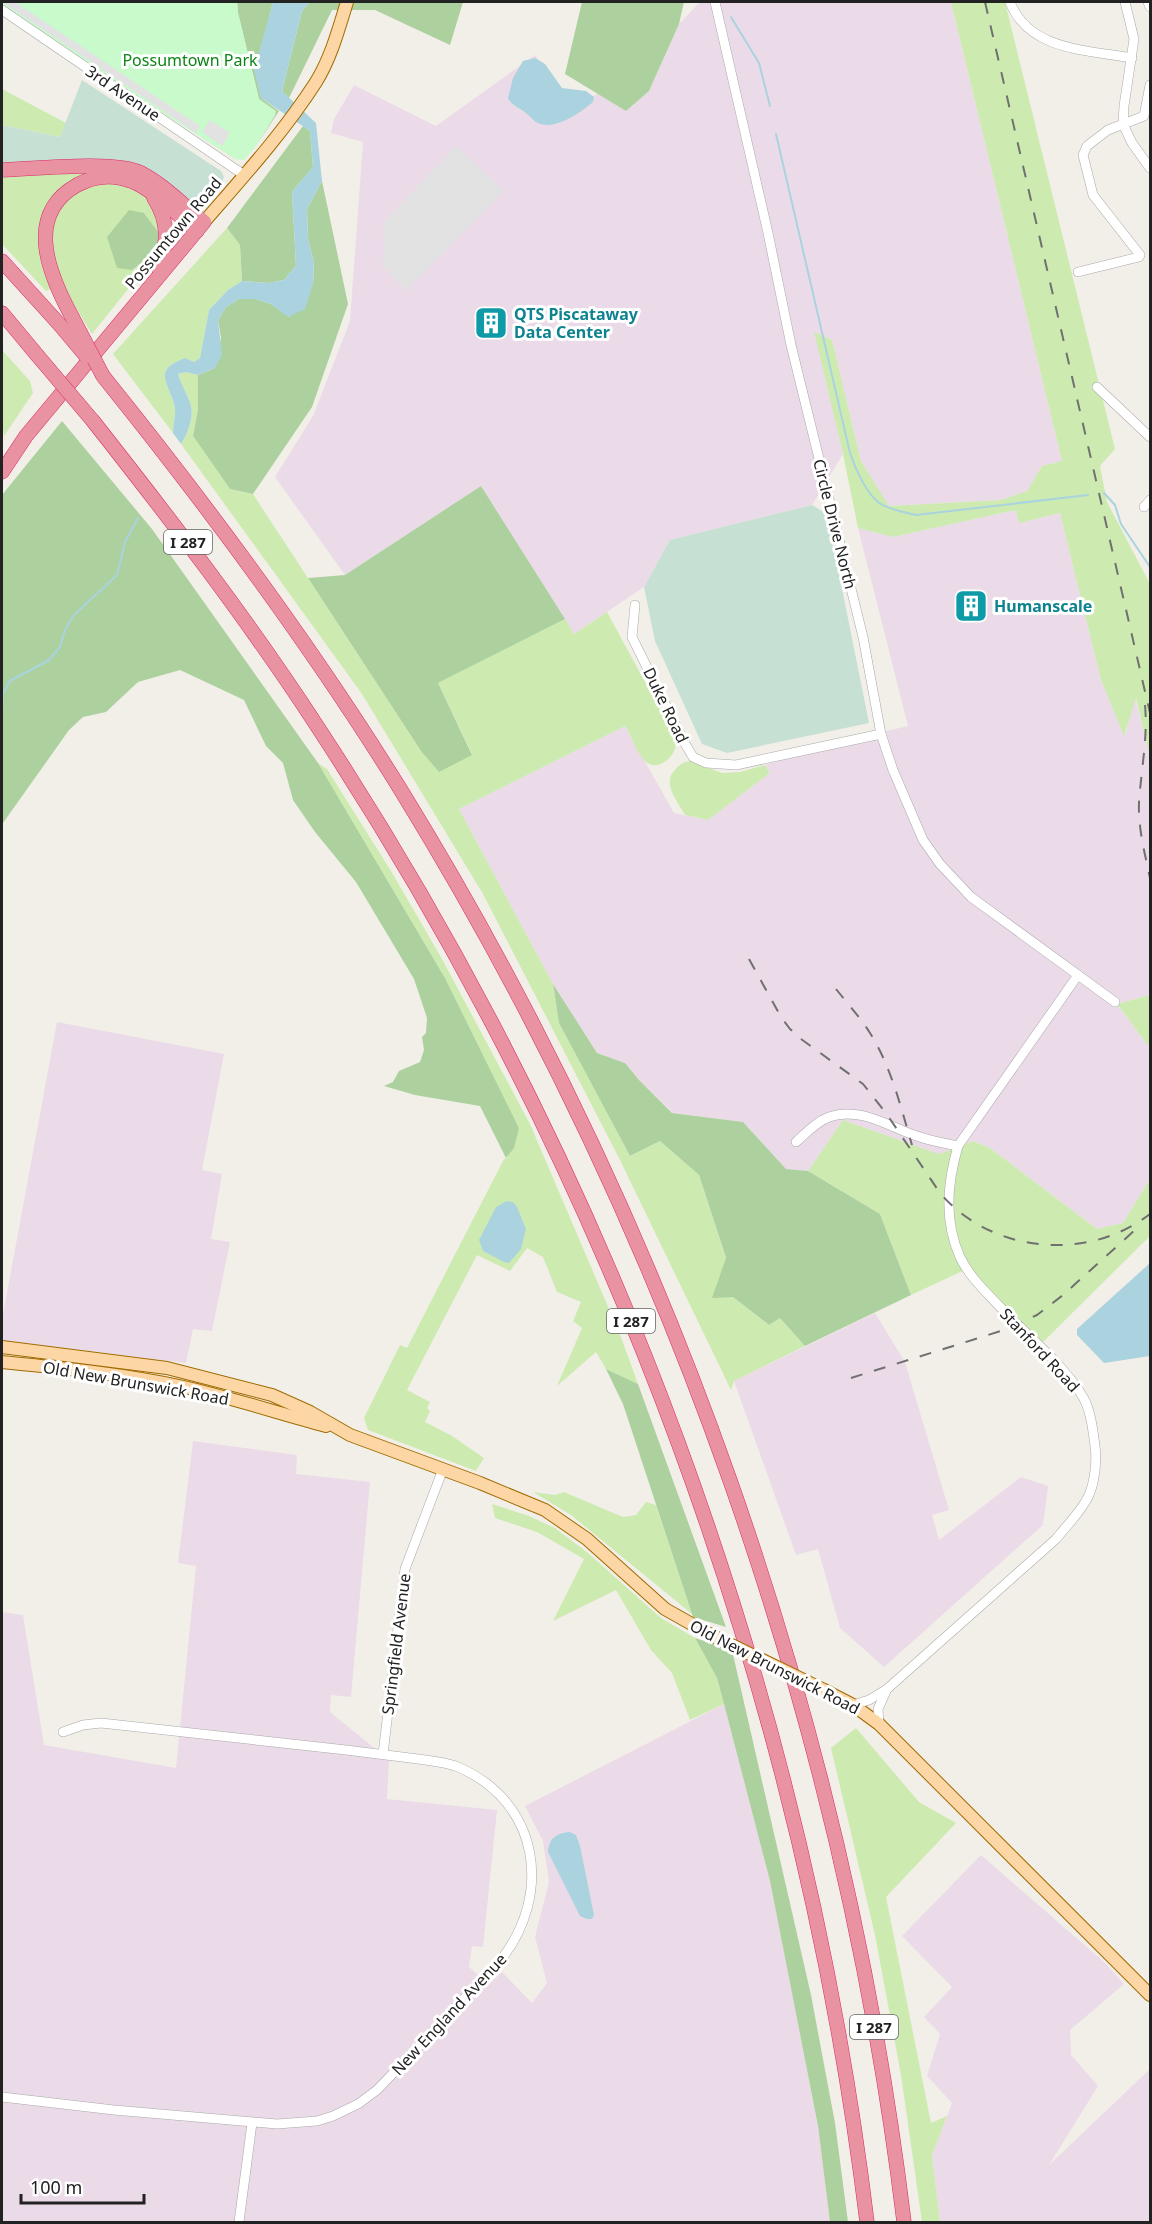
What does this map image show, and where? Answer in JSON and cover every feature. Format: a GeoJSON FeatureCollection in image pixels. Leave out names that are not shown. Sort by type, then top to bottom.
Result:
{"type":"FeatureCollection","features":[{"type":"Feature","properties":{"kind":"highway"},"geometry":{"type":"LineString","coordinates":[[2,170],[108,166],[131,169],[153,180],[201,226]]}},
{"type":"Feature","properties":{"kind":"highway"},"geometry":{"type":"LineString","coordinates":[[103,375],[52,277],[46,250],[47,226],[53,208],[59,199],[78,184],[97,177],[109,177],[132,181],[201,226]]}},
{"type":"Feature","properties":{"kind":"highway"},"geometry":{"type":"LineString","coordinates":[[151,194],[166,223],[166,242],[160,274]]}},
{"type":"Feature","properties":{"kind":"highway","name":"Possumtown Road"},"geometry":{"type":"LineString","coordinates":[[2,472],[26,436],[201,226]]}},
{"type":"Feature","properties":{"kind":"highway","name":"I 287"},"geometry":{"type":"LineString","coordinates":[[2,261],[116,391],[196,493],[320,665],[401,790],[453,878],[529,1016],[600,1162],[648,1269],[692,1376],[735,1494],[772,1606],[805,1720],[858,1940],[877,2043],[904,2223]]}},
{"type":"Feature","properties":{"kind":"highway","name":"I 287"},"geometry":{"type":"LineString","coordinates":[[2,313],[93,421],[188,541],[318,727],[434,917],[488,1015],[543,1125],[609,1268],[680,1446],[729,1590],[792,1813],[839,2033],[866,2223]]}},
{"type":"Feature","properties":{"kind":"main road","name":"Possumtown Road"},"geometry":{"type":"LineString","coordinates":[[201,226],[283,129],[317,81],[347,2]]}},
{"type":"Feature","properties":{"kind":"main road","name":"Old New Brunswick Road"},"geometry":{"type":"LineString","coordinates":[[2,1347],[167,1368],[272,1395],[310,1412],[338,1430]]}},
{"type":"Feature","properties":{"kind":"main road","name":"Old New Brunswick Road"},"geometry":{"type":"LineString","coordinates":[[2,1362],[70,1368],[182,1387],[240,1401],[338,1430],[444,1469],[545,1510],[587,1539],[665,1609],[713,1636],[853,1705],[879,1724],[1150,1995]]}},
{"type":"Feature","properties":{"kind":"street","name":"Circle Drive North"},"geometry":{"type":"LineString","coordinates":[[715,2],[791,345],[862,637],[881,734],[893,770],[923,840],[940,864],[971,897],[1115,1002]]}},
{"type":"Feature","properties":{"kind":"street"},"geometry":{"type":"LineString","coordinates":[[1010,2],[1015,14],[1024,24],[1032,32],[1051,43],[1132,58]]}},
{"type":"Feature","properties":{"kind":"street"},"geometry":{"type":"LineString","coordinates":[[1125,2],[1134,39],[1123,124],[1132,143],[1150,168]]}},
{"type":"Feature","properties":{"kind":"street"},"geometry":{"type":"LineString","coordinates":[[1148,2],[1150,7]]}},
{"type":"Feature","properties":{"kind":"street","name":"3rd Avenue"},"geometry":{"type":"LineString","coordinates":[[2,10],[244,175]]}},
{"type":"Feature","properties":{"kind":"street"},"geometry":{"type":"LineString","coordinates":[[1078,272],[1140,255],[1094,195],[1083,155],[1087,146],[1107,130],[1144,116],[1150,85]]}},
{"type":"Feature","properties":{"kind":"street"},"geometry":{"type":"LineString","coordinates":[[1097,387],[1150,437]]}},
{"type":"Feature","properties":{"kind":"street","name":"Duke Road"},"geometry":{"type":"LineString","coordinates":[[635,606],[632,637],[693,757],[706,763],[736,765],[881,734]]}},
{"type":"Feature","properties":{"kind":"street","name":"Stanford Road"},"geometry":{"type":"LineString","coordinates":[[853,1705],[869,1700],[887,1689],[1056,1539],[1089,1494],[1096,1458],[1092,1426],[1084,1399],[1065,1374],[978,1284],[960,1258],[947,1202],[950,1173],[958,1146],[1078,975]]}},
{"type":"Feature","properties":{"kind":"street"},"geometry":{"type":"LineString","coordinates":[[796,1142],[818,1122],[831,1116],[842,1115],[871,1117],[916,1136],[958,1146]]}},
{"type":"Feature","properties":{"kind":"street","name":"Springfield Avenue"},"geometry":{"type":"LineString","coordinates":[[383,1754],[405,1569],[444,1469]]}},
{"type":"Feature","properties":{"kind":"street"},"geometry":{"type":"LineString","coordinates":[[879,1724],[878,1708],[887,1689]]}},
{"type":"Feature","properties":{"kind":"street","name":"New England Avenue"},"geometry":{"type":"LineString","coordinates":[[2,2097],[252,2123],[287,2124],[317,2121],[348,2109],[366,2098],[390,2077],[500,1961],[523,1926],[532,1889],[531,1860],[522,1829],[506,1803],[487,1784],[457,1767],[383,1754],[101,1723],[83,1725],[63,1732]]}},
{"type":"Feature","properties":{"kind":"street"},"geometry":{"type":"LineString","coordinates":[[239,2223],[252,2123]]}},
{"type":"Feature","properties":{"kind":"shaded area"},"geometry":{"type":"Polygon","coordinates":[[[2,2],[15,2],[200,126],[196,133],[2,2]]]}},
{"type":"Feature","properties":{"kind":"shaded area"},"geometry":{"type":"Polygon","coordinates":[[[951,2],[1062,461],[1042,466],[1027,491],[1001,500],[888,506],[861,461],[832,340],[815,333],[843,454],[812,505],[670,540],[644,587],[574,634],[481,486],[345,575],[275,477],[313,416],[350,321],[363,142],[331,133],[334,119],[354,85],[436,126],[535,55],[575,109],[598,93],[626,111],[649,91],[679,24],[699,3],[951,2]]]}},
{"type":"Feature","properties":{"kind":"shaded area"},"geometry":{"type":"Polygon","coordinates":[[[210,120],[230,133],[222,146],[202,132],[210,120]]]}},
{"type":"Feature","properties":{"kind":"shaded area"},"geometry":{"type":"Polygon","coordinates":[[[456,146],[504,191],[406,291],[382,265],[384,222],[456,146]]]}},
{"type":"Feature","properties":{"kind":"shaded area"},"geometry":{"type":"Polygon","coordinates":[[[1016,510],[1019,523],[1060,513],[1101,680],[1125,735],[1135,696],[1150,759],[1150,995],[1117,1004],[1150,1048],[1150,1179],[1123,1223],[1097,1229],[990,1148],[973,1141],[939,1154],[843,1120],[808,1171],[786,1169],[743,1122],[673,1113],[625,1063],[597,1053],[553,984],[459,809],[625,726],[674,813],[708,820],[770,773],[765,765],[908,726],[858,528],[893,537],[1016,510]]]}},
{"type":"Feature","properties":{"kind":"shaded area"},"geometry":{"type":"Polygon","coordinates":[[[57,1022],[224,1054],[202,1170],[222,1174],[211,1239],[230,1242],[212,1331],[193,1329],[186,1363],[2,1340],[2,1320],[57,1022]]]}},
{"type":"Feature","properties":{"kind":"shaded area"},"geometry":{"type":"Polygon","coordinates":[[[875,1313],[905,1362],[949,1510],[932,1515],[939,1540],[1021,1477],[1048,1486],[1043,1525],[884,1667],[840,1628],[818,1549],[796,1555],[734,1381],[875,1313]]]}},
{"type":"Feature","properties":{"kind":"shaded area"},"geometry":{"type":"Polygon","coordinates":[[[193,1441],[297,1455],[296,1474],[370,1482],[351,1697],[331,1695],[330,1712],[389,1760],[387,1799],[497,1810],[483,1947],[472,1946],[469,1967],[489,1984],[502,1972],[532,2003],[547,1983],[535,1937],[549,1882],[543,1841],[525,1806],[724,1704],[770,1881],[818,2126],[830,2222],[2,2222],[2,1612],[23,1615],[44,1745],[176,1768],[196,1566],[178,1563],[193,1441]]]}},
{"type":"Feature","properties":{"kind":"shaded area"},"geometry":{"type":"Polygon","coordinates":[[[981,1855],[1105,1963],[1124,1984],[1070,2030],[1071,2055],[1098,2086],[1049,2165],[1150,2069],[1150,2222],[940,2222],[932,2155],[952,2103],[927,2076],[940,2034],[924,2017],[952,1987],[902,1936],[981,1855]]]}},
{"type":"Feature","properties":{"kind":"green space","name":"Possumtown Park"},"geometry":{"type":"Polygon","coordinates":[[[2,2],[237,2],[259,99],[276,111],[275,115],[256,146],[244,160],[235,159],[136,96],[2,5],[2,2]]]}},
{"type":"Feature","properties":{"kind":"green space"},"geometry":{"type":"Polygon","coordinates":[[[237,2],[273,2],[269,17],[261,98],[279,111],[256,146],[275,115],[259,99],[237,2]]]}},
{"type":"Feature","properties":{"kind":"green space"},"geometry":{"type":"Polygon","coordinates":[[[310,2],[463,2],[450,45],[375,10],[332,10],[289,98],[282,91],[302,11],[310,2]]]}},
{"type":"Feature","properties":{"kind":"green space"},"geometry":{"type":"Polygon","coordinates":[[[582,2],[684,2],[679,24],[649,91],[626,111],[565,74],[582,2]]]}},
{"type":"Feature","properties":{"kind":"green space"},"geometry":{"type":"Polygon","coordinates":[[[951,2],[1005,2],[1115,449],[1100,466],[1107,502],[1150,584],[1150,759],[1136,698],[1124,736],[1101,680],[1060,513],[1019,523],[1016,510],[893,537],[858,528],[814,332],[832,340],[861,461],[889,506],[1001,500],[1027,491],[1042,466],[1062,461],[951,2]]]}},
{"type":"Feature","properties":{"kind":"green space"},"geometry":{"type":"Polygon","coordinates":[[[82,80],[221,171],[224,177],[222,182],[201,201],[187,200],[142,167],[2,165],[2,125],[60,137],[82,80]]]}},
{"type":"Feature","properties":{"kind":"green space"},"geometry":{"type":"Polygon","coordinates":[[[2,89],[66,123],[60,137],[2,125],[2,89]]]}},
{"type":"Feature","properties":{"kind":"green space"},"geometry":{"type":"Polygon","coordinates":[[[303,126],[310,131],[313,167],[292,192],[296,266],[284,280],[268,283],[242,281],[240,245],[227,228],[303,126]]]}},
{"type":"Feature","properties":{"kind":"green space"},"geometry":{"type":"Polygon","coordinates":[[[86,172],[86,175],[57,195],[45,270],[51,289],[46,291],[2,244],[2,174],[86,172]]]}},
{"type":"Feature","properties":{"kind":"green space"},"geometry":{"type":"Polygon","coordinates":[[[322,181],[348,304],[312,407],[253,494],[230,489],[193,436],[198,409],[198,375],[215,368],[221,338],[218,320],[226,307],[239,299],[256,299],[271,304],[289,317],[313,284],[314,263],[308,238],[307,209],[322,181]]]}},
{"type":"Feature","properties":{"kind":"green space"},"geometry":{"type":"Polygon","coordinates":[[[100,182],[125,186],[147,199],[156,213],[159,233],[144,213],[133,270],[157,253],[92,334],[64,288],[55,268],[52,258],[52,242],[59,211],[65,203],[71,196],[100,182]]]}},
{"type":"Feature","properties":{"kind":"green space"},"geometry":{"type":"Polygon","coordinates":[[[129,210],[144,213],[159,233],[157,253],[132,270],[117,268],[107,237],[129,210]]]}},
{"type":"Feature","properties":{"kind":"green space"},"geometry":{"type":"Polygon","coordinates":[[[227,228],[240,245],[242,281],[228,290],[209,310],[200,358],[194,362],[185,358],[175,362],[166,372],[166,382],[175,407],[173,433],[113,354],[227,228]]]}},
{"type":"Feature","properties":{"kind":"green space"},"geometry":{"type":"Polygon","coordinates":[[[2,350],[30,381],[33,393],[4,436],[2,421],[2,350]]]}},
{"type":"Feature","properties":{"kind":"green space"},"geometry":{"type":"Polygon","coordinates":[[[186,372],[198,375],[198,409],[193,436],[230,489],[253,494],[421,751],[472,754],[438,683],[565,619],[574,634],[607,612],[676,739],[674,751],[667,761],[662,764],[650,764],[639,754],[625,726],[459,809],[553,984],[559,1023],[630,1156],[660,1141],[699,1175],[726,1259],[733,1297],[769,1325],[780,1318],[805,1346],[734,1381],[731,1390],[620,1160],[483,894],[362,694],[181,444],[188,431],[192,415],[190,402],[178,374],[186,372]]]}},
{"type":"Feature","properties":{"kind":"green space"},"geometry":{"type":"Polygon","coordinates":[[[62,421],[152,529],[318,763],[445,978],[519,1128],[514,1148],[506,1158],[480,1106],[415,1095],[384,1086],[393,1082],[399,1071],[420,1062],[424,1050],[422,1037],[426,1033],[427,1018],[414,979],[356,882],[315,832],[293,800],[283,763],[266,746],[244,700],[180,670],[138,682],[106,712],[83,717],[69,730],[3,823],[2,847],[2,495],[62,421]]]}},
{"type":"Feature","properties":{"kind":"green space"},"geometry":{"type":"Polygon","coordinates":[[[481,486],[565,619],[438,683],[472,755],[439,772],[421,751],[308,578],[345,575],[481,486]]]}},
{"type":"Feature","properties":{"kind":"green space"},"geometry":{"type":"Polygon","coordinates":[[[812,505],[827,514],[869,723],[727,753],[702,744],[655,641],[644,587],[670,540],[812,505]]]}},
{"type":"Feature","properties":{"kind":"green space"},"geometry":{"type":"Polygon","coordinates":[[[690,761],[722,773],[740,772],[765,765],[770,773],[708,820],[685,815],[670,787],[674,771],[680,764],[690,761]]]}},
{"type":"Feature","properties":{"kind":"green space"},"geometry":{"type":"Polygon","coordinates":[[[318,763],[327,769],[391,871],[442,959],[530,1124],[621,1337],[638,1384],[606,1369],[596,1352],[557,1386],[582,1328],[573,1321],[581,1302],[557,1292],[543,1257],[527,1248],[510,1271],[477,1255],[407,1390],[430,1402],[427,1408],[430,1411],[425,1422],[452,1436],[484,1458],[476,1471],[368,1430],[364,1418],[400,1345],[407,1348],[504,1159],[507,1158],[519,1128],[445,978],[318,763]]]}},
{"type":"Feature","properties":{"kind":"green space"},"geometry":{"type":"Polygon","coordinates":[[[553,984],[597,1053],[625,1063],[672,1113],[743,1122],[786,1169],[808,1171],[880,1214],[911,1295],[805,1346],[780,1318],[769,1325],[733,1297],[712,1298],[726,1258],[699,1175],[660,1141],[630,1156],[559,1023],[553,984]]]}},
{"type":"Feature","properties":{"kind":"green space"},"geometry":{"type":"Polygon","coordinates":[[[1150,995],[1150,1048],[1117,1004],[1150,995]]]}},
{"type":"Feature","properties":{"kind":"green space"},"geometry":{"type":"Polygon","coordinates":[[[843,1120],[939,1154],[973,1141],[990,1148],[1097,1229],[1123,1223],[1150,1179],[1150,1236],[1038,1347],[967,1269],[911,1295],[880,1214],[808,1171],[843,1120]]]}},
{"type":"Feature","properties":{"kind":"green space"},"geometry":{"type":"Polygon","coordinates":[[[606,1369],[638,1384],[726,1627],[693,1617],[623,1404],[606,1369]]]}},
{"type":"Feature","properties":{"kind":"green space"},"geometry":{"type":"Polygon","coordinates":[[[533,1492],[555,1495],[564,1492],[623,1517],[636,1515],[646,1502],[656,1505],[692,1614],[571,1515],[533,1492]]]}},
{"type":"Feature","properties":{"kind":"green space"},"geometry":{"type":"Polygon","coordinates":[[[492,1504],[529,1516],[555,1528],[588,1553],[661,1618],[695,1638],[717,1678],[724,1704],[690,1720],[672,1673],[651,1650],[616,1590],[553,1621],[584,1559],[537,1532],[495,1518],[492,1504]]]}},
{"type":"Feature","properties":{"kind":"green space"},"geometry":{"type":"Polygon","coordinates":[[[695,1638],[732,1650],[811,1995],[835,2123],[848,2222],[830,2222],[818,2126],[770,1881],[717,1678],[695,1638]]]}},
{"type":"Feature","properties":{"kind":"green space"},"geometry":{"type":"Polygon","coordinates":[[[856,1728],[919,1802],[956,1823],[886,1897],[931,2123],[947,2116],[932,2155],[940,2222],[922,2222],[901,2075],[875,1935],[831,1748],[856,1728]]]}},
{"type":"Feature","properties":{"kind":"water"},"geometry":{"type":"Polygon","coordinates":[[[273,2],[310,2],[302,11],[282,91],[316,123],[322,181],[307,209],[308,238],[314,263],[313,284],[305,309],[288,317],[271,304],[256,299],[239,299],[226,307],[218,320],[222,355],[215,368],[198,375],[186,372],[178,374],[192,410],[186,436],[181,444],[173,433],[175,407],[165,376],[169,367],[185,358],[194,362],[200,358],[209,310],[228,290],[242,281],[268,283],[284,280],[296,266],[292,192],[313,167],[310,131],[261,98],[254,70],[273,2]]]}},
{"type":"Feature","properties":{"kind":"water"},"geometry":{"type":"Polygon","coordinates":[[[535,58],[545,64],[562,88],[586,91],[594,97],[593,102],[562,122],[548,125],[535,121],[508,98],[513,78],[523,61],[535,58]]]}},
{"type":"Feature","properties":{"kind":"water"},"geometry":{"type":"Polygon","coordinates":[[[507,1201],[513,1202],[517,1207],[526,1229],[521,1249],[509,1263],[483,1251],[479,1240],[496,1207],[507,1201]]]}},
{"type":"Feature","properties":{"kind":"water"},"geometry":{"type":"Polygon","coordinates":[[[1150,1263],[1150,1356],[1104,1363],[1077,1335],[1077,1329],[1150,1263]]]}},
{"type":"Feature","properties":{"kind":"water"},"geometry":{"type":"Polygon","coordinates":[[[570,1832],[576,1835],[580,1846],[594,1915],[592,1919],[580,1916],[548,1852],[554,1837],[570,1832]]]}},
{"type":"Feature","properties":{"kind":"waterway"},"geometry":{"type":"LineString","coordinates":[[731,17],[759,63],[770,106]]}},
{"type":"Feature","properties":{"kind":"waterway"},"geometry":{"type":"LineString","coordinates":[[776,134],[850,453],[861,480],[874,499],[888,507],[916,515],[1088,495]]}},
{"type":"Feature","properties":{"kind":"waterway"},"geometry":{"type":"LineString","coordinates":[[1104,493],[1115,505],[1121,524],[1150,567]]}},
{"type":"Feature","properties":{"kind":"waterway"},"geometry":{"type":"LineString","coordinates":[[2,710],[3,693],[10,681],[49,660],[60,647],[65,630],[73,616],[117,575],[125,542],[138,518]]}},
{"type":"Feature","properties":{"kind":"railway"},"geometry":{"type":"LineString","coordinates":[[985,2],[1150,713]]}},
{"type":"Feature","properties":{"kind":"railway"},"geometry":{"type":"LineString","coordinates":[[1145,705],[1145,742],[1139,812],[1142,841],[1150,878]]}},
{"type":"Feature","properties":{"kind":"railway"},"geometry":{"type":"LineString","coordinates":[[749,959],[790,1029],[863,1084],[886,1113],[940,1193],[961,1213],[986,1229],[1013,1239],[1041,1244],[1070,1245],[1098,1240],[1125,1229],[1150,1214]]}},
{"type":"Feature","properties":{"kind":"railway"},"geometry":{"type":"LineString","coordinates":[[836,989],[862,1021],[884,1059],[912,1145]]}},
{"type":"Feature","properties":{"kind":"railway"},"geometry":{"type":"LineString","coordinates":[[851,1378],[1004,1330],[1037,1315],[1063,1295],[1135,1230]]}},
{"type":"Feature","properties":{"kind":"place","name":"QTS Piscataway Data Center"},"geometry":{"type":"Point","coordinates":[491,323]}},
{"type":"Feature","properties":{"kind":"place","name":"Humanscale"},"geometry":{"type":"Point","coordinates":[971,606]}}]}
